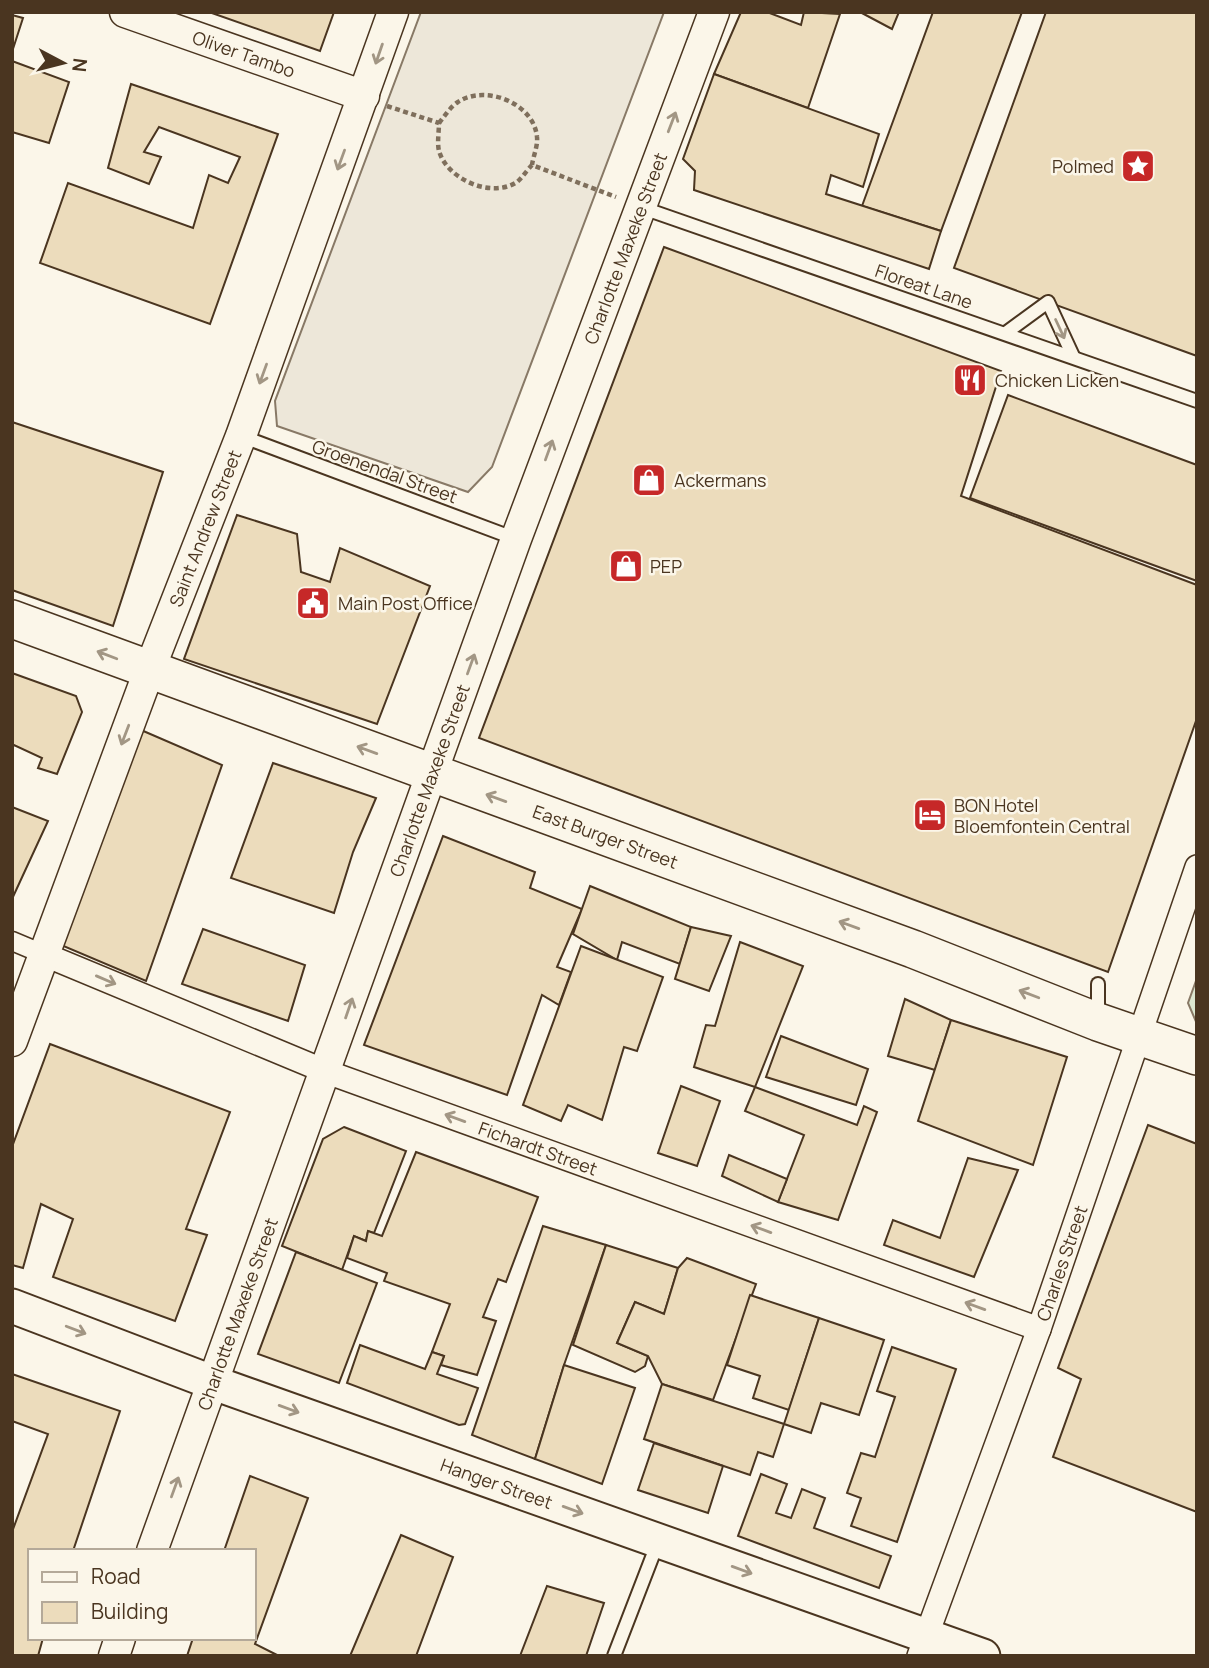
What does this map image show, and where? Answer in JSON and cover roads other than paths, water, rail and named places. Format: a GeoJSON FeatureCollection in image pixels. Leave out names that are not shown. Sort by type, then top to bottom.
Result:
{"type":"FeatureCollection","features":[{"type":"Feature","properties":{"kind":"main road","name":"East Burger Street"},"geometry":{"type":"LineString","coordinates":[[12,619],[913,948],[1085,1017],[1197,1056]]}},
{"type":"Feature","properties":{"kind":"main road","name":"Hanger Street"},"geometry":{"type":"LineString","coordinates":[[12,1306],[214,1382],[658,1541],[923,1646],[983,1656]]}},
{"type":"Feature","properties":{"kind":"street","name":"Oliver Tambo"},"geometry":{"type":"LineString","coordinates":[[125,12],[364,96]]}},
{"type":"Feature","properties":{"kind":"street","name":"Saint Andrew Street"},"geometry":{"type":"LineString","coordinates":[[12,1041],[149,671],[241,436],[393,12]]}},
{"type":"Feature","properties":{"kind":"street","name":"Charlotte Maxeke Street"},"geometry":{"type":"LineString","coordinates":[[153,1549],[327,1072],[516,539],[715,12]]}},
{"type":"Feature","properties":{"kind":"street","name":"Charles Street"},"geometry":{"type":"LineString","coordinates":[[923,1646],[1039,1329],[1197,867]]}},
{"type":"Feature","properties":{"kind":"street"},"geometry":{"type":"LineString","coordinates":[[12,940],[43,954]]}},
{"type":"Feature","properties":{"kind":"street","name":"Fichardt Street"},"geometry":{"type":"LineString","coordinates":[[43,954],[327,1072],[1039,1329]]}},
{"type":"Feature","properties":{"kind":"lane","name":"Floreat Lane"},"geometry":{"type":"LineString","coordinates":[[640,207],[1007,332],[1197,401]]}},
{"type":"Feature","properties":{"kind":"lane"},"geometry":{"type":"LineString","coordinates":[[1007,332],[1048,302],[1073,356]]}},
{"type":"Feature","properties":{"kind":"lane","name":"Groenendal Street"},"geometry":{"type":"LineString","coordinates":[[241,436],[516,539]]}},
{"type":"Feature","properties":{"kind":"lane"},"geometry":{"type":"LineString","coordinates":[[614,1656],[658,1541]]}},
{"type":"Feature","properties":{"kind":"place","name":"Polmed"},"geometry":{"type":"Point","coordinates":[1138,166]}},
{"type":"Feature","properties":{"kind":"place","name":"Chicken Licken"},"geometry":{"type":"Point","coordinates":[970,380]}},
{"type":"Feature","properties":{"kind":"place","name":"Ackermans"},"geometry":{"type":"Point","coordinates":[649,480]}},
{"type":"Feature","properties":{"kind":"place","name":"PEP"},"geometry":{"type":"Point","coordinates":[626,566]}},
{"type":"Feature","properties":{"kind":"place","name":"Main Post Office"},"geometry":{"type":"Point","coordinates":[313,603]}},
{"type":"Feature","properties":{"kind":"place","name":"BON Hotel Bloemfontein Central"},"geometry":{"type":"Point","coordinates":[930,815]}}]}
